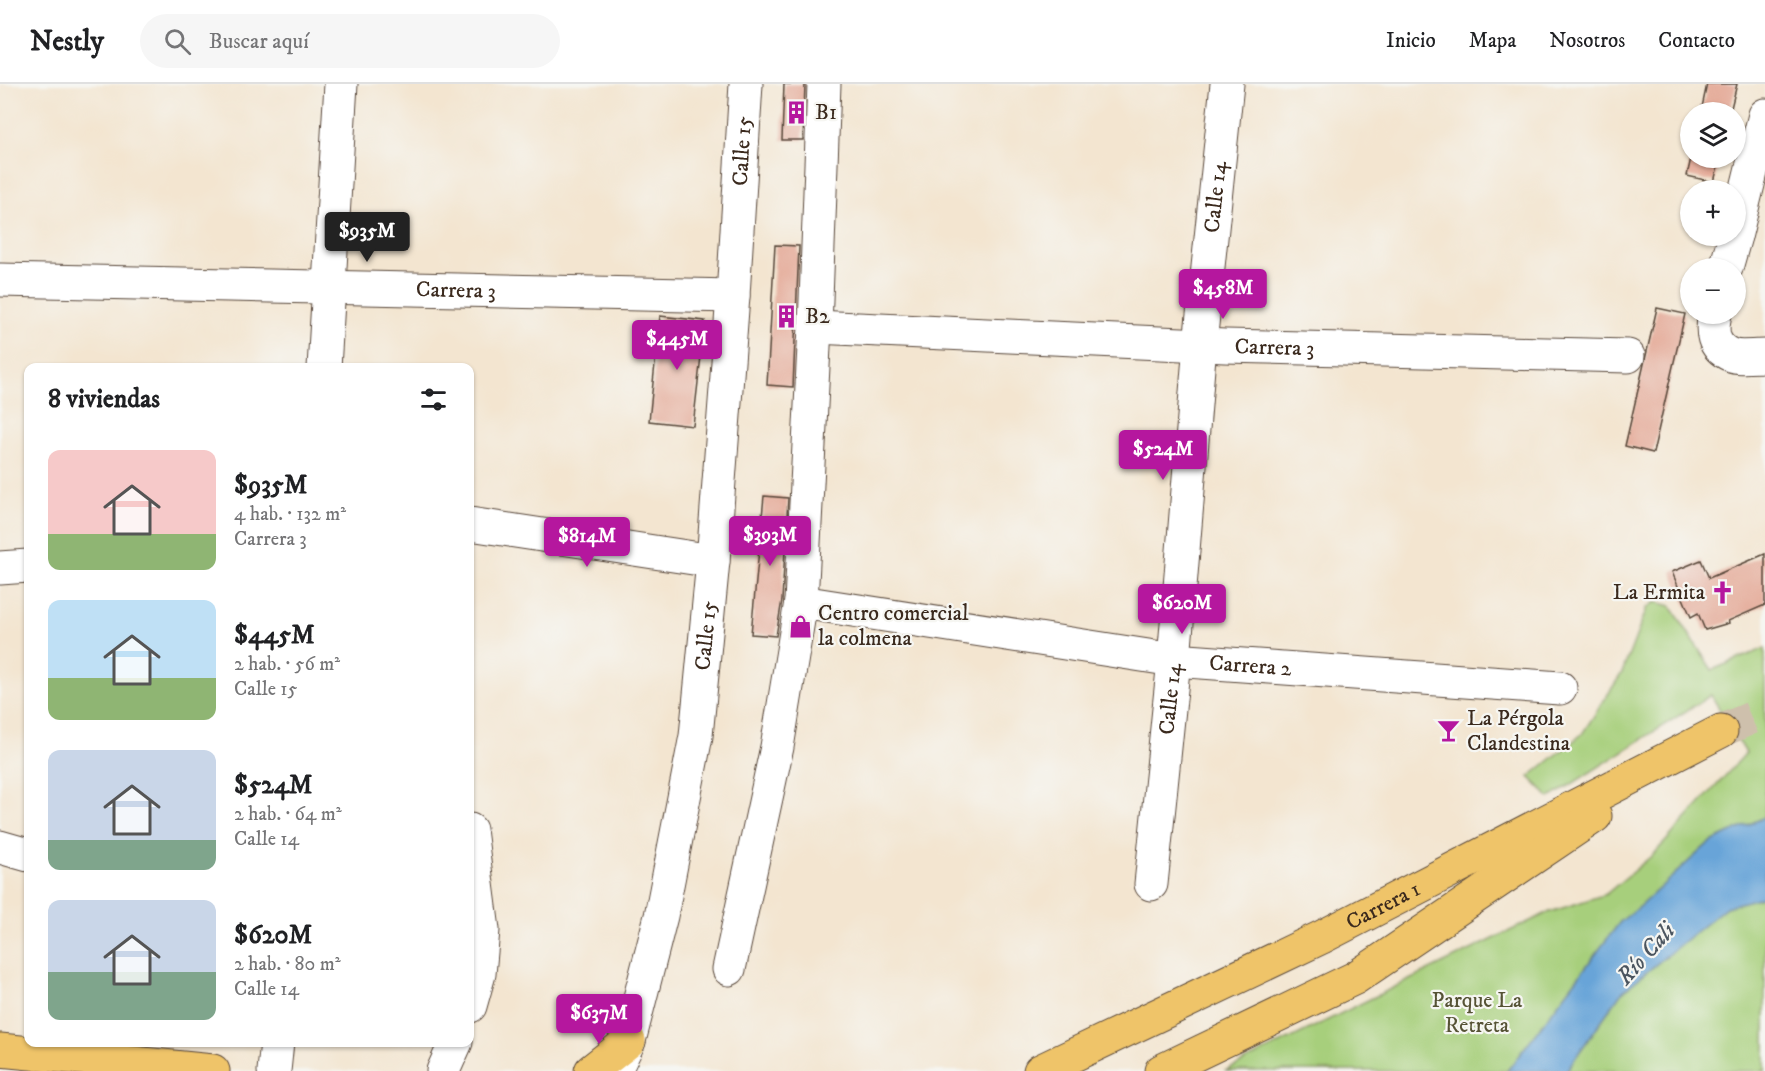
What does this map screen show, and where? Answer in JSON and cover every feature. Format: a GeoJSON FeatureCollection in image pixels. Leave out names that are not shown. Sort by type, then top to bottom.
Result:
{"type":"FeatureCollection","features":[{"type":"Feature","properties":{"kind":"main road","name":"Carrera 1"},"geometry":{"type":"LineString","coordinates":[[1040,1071],[1322,937],[1721,731],[1355,978],[1161,1071]]}},
{"type":"Feature","properties":{"kind":"main road"},"geometry":{"type":"LineString","coordinates":[[591,1071],[629,1041]]}},
{"type":"Feature","properties":{"kind":"main road"},"geometry":{"type":"LineString","coordinates":[[0,1050],[213,1071]]}},
{"type":"Feature","properties":{"kind":"street"},"geometry":{"type":"LineString","coordinates":[[324,363],[341,84]]}},
{"type":"Feature","properties":{"kind":"street","name":"Calle 15"},"geometry":{"type":"LineString","coordinates":[[615,1071],[629,1041],[661,916],[696,736],[713,561],[746,84]]}},
{"type":"Feature","properties":{"kind":"street"},"geometry":{"type":"LineString","coordinates":[[729,969],[777,747],[801,602],[824,84]]}},
{"type":"Feature","properties":{"kind":"street","name":"Calle 14"},"geometry":{"type":"LineString","coordinates":[[1151,884],[1174,660],[1200,344],[1227,84]]}},
{"type":"Feature","properties":{"kind":"street"},"geometry":{"type":"LineString","coordinates":[[1746,191],[1765,116]]}},
{"type":"Feature","properties":{"kind":"street","name":"Carrera 3"},"geometry":{"type":"LineString","coordinates":[[0,280],[733,296]]}},
{"type":"Feature","properties":{"kind":"street"},"geometry":{"type":"LineString","coordinates":[[1713,324],[1712,333],[1716,344],[1731,356],[1765,356]]}},
{"type":"Feature","properties":{"kind":"street","name":"Carrera 3"},"geometry":{"type":"LineString","coordinates":[[815,327],[1200,344],[1628,356]]}},
{"type":"Feature","properties":{"kind":"street"},"geometry":{"type":"LineString","coordinates":[[474,525],[713,561]]}},
{"type":"Feature","properties":{"kind":"street"},"geometry":{"type":"LineString","coordinates":[[0,568],[24,566]]}},
{"type":"Feature","properties":{"kind":"street","name":"Carrera 2"},"geometry":{"type":"LineString","coordinates":[[801,602],[1174,660],[1560,688]]}},
{"type":"Feature","properties":{"kind":"street"},"geometry":{"type":"LineString","coordinates":[[0,847],[24,854]]}},
{"type":"Feature","properties":{"kind":"street"},"geometry":{"type":"LineString","coordinates":[[474,861],[483,930],[479,974],[474,992]]}},
{"type":"Feature","properties":{"kind":"street"},"geometry":{"type":"LineString","coordinates":[[274,1071],[276,1047]]}},
{"type":"Feature","properties":{"kind":"street"},"geometry":{"type":"LineString","coordinates":[[443,1071],[454,1047]]}},
{"type":"Feature","properties":{"kind":"green space"},"geometry":{"type":"Polygon","coordinates":[[[1656,602],[1671,606],[1712,670],[1765,648],[1765,817],[1709,843],[1620,922],[1507,1071],[1225,1071],[1547,913],[1606,894],[1655,853],[1746,753],[1711,695],[1550,798],[1529,777],[1582,734],[1622,673],[1647,608],[1656,602]]]}},
{"type":"Feature","properties":{"kind":"green space","name":"Parque La Retreta"},"geometry":{"type":"Polygon","coordinates":[[[1765,896],[1765,1071],[1566,1071],[1621,993],[1726,907],[1765,896]]]}},
{"type":"Feature","properties":{"kind":"water","name":"Río Cali"},"geometry":{"type":"Polygon","coordinates":[[[1765,817],[1765,896],[1726,907],[1621,993],[1566,1071],[1507,1071],[1620,922],[1709,843],[1765,817]]]}},
{"type":"Feature","properties":{"kind":"building","name":"B1"},"geometry":{"type":"Polygon","coordinates":[[[784,84],[805,84],[803,140],[782,140],[784,84]]]}},
{"type":"Feature","properties":{"kind":"building"},"geometry":{"type":"Polygon","coordinates":[[[1707,84],[1737,84],[1732,102],[1703,102],[1707,84]]]}},
{"type":"Feature","properties":{"kind":"building"},"geometry":{"type":"Polygon","coordinates":[[[1689,168],[1718,168],[1714,180],[1687,176],[1689,168]]]}},
{"type":"Feature","properties":{"kind":"building","name":"B2"},"geometry":{"type":"Polygon","coordinates":[[[775,245],[799,246],[793,387],[767,385],[775,245]]]}},
{"type":"Feature","properties":{"kind":"building"},"geometry":{"type":"Polygon","coordinates":[[[1657,308],[1680,313],[1680,324],[1683,324],[1653,453],[1625,446],[1657,308]]]}},
{"type":"Feature","properties":{"kind":"building"},"geometry":{"type":"Polygon","coordinates":[[[660,316],[705,321],[693,426],[649,421],[660,316]]]}},
{"type":"Feature","properties":{"kind":"building"},"geometry":{"type":"Polygon","coordinates":[[[764,496],[788,498],[782,600],[776,636],[751,634],[764,496]]]}},
{"type":"Feature","properties":{"kind":"building","name":"La Ermita"},"geometry":{"type":"Polygon","coordinates":[[[1765,554],[1765,605],[1728,621],[1729,623],[1705,630],[1698,613],[1691,617],[1672,572],[1701,560],[1709,578],[1765,554]]]}},
{"type":"Feature","properties":{"kind":"tunnel"},"geometry":{"type":"LineString","coordinates":[[1721,731],[1765,712]]}},
{"type":"Feature","properties":{"kind":"place","name":"B1"},"geometry":{"type":"Point","coordinates":[797,112]}},
{"type":"Feature","properties":{"kind":"place","name":"B2"},"geometry":{"type":"Point","coordinates":[787,316]}},
{"type":"Feature","properties":{"kind":"place","name":"La Ermita"},"geometry":{"type":"Point","coordinates":[1723,592]}},
{"type":"Feature","properties":{"kind":"place","name":"Centro comercial la colmena"},"geometry":{"type":"Point","coordinates":[800,626]}},
{"type":"Feature","properties":{"kind":"place","name":"La Pérgola Clandestina"},"geometry":{"type":"Point","coordinates":[1449,731]}}]}
